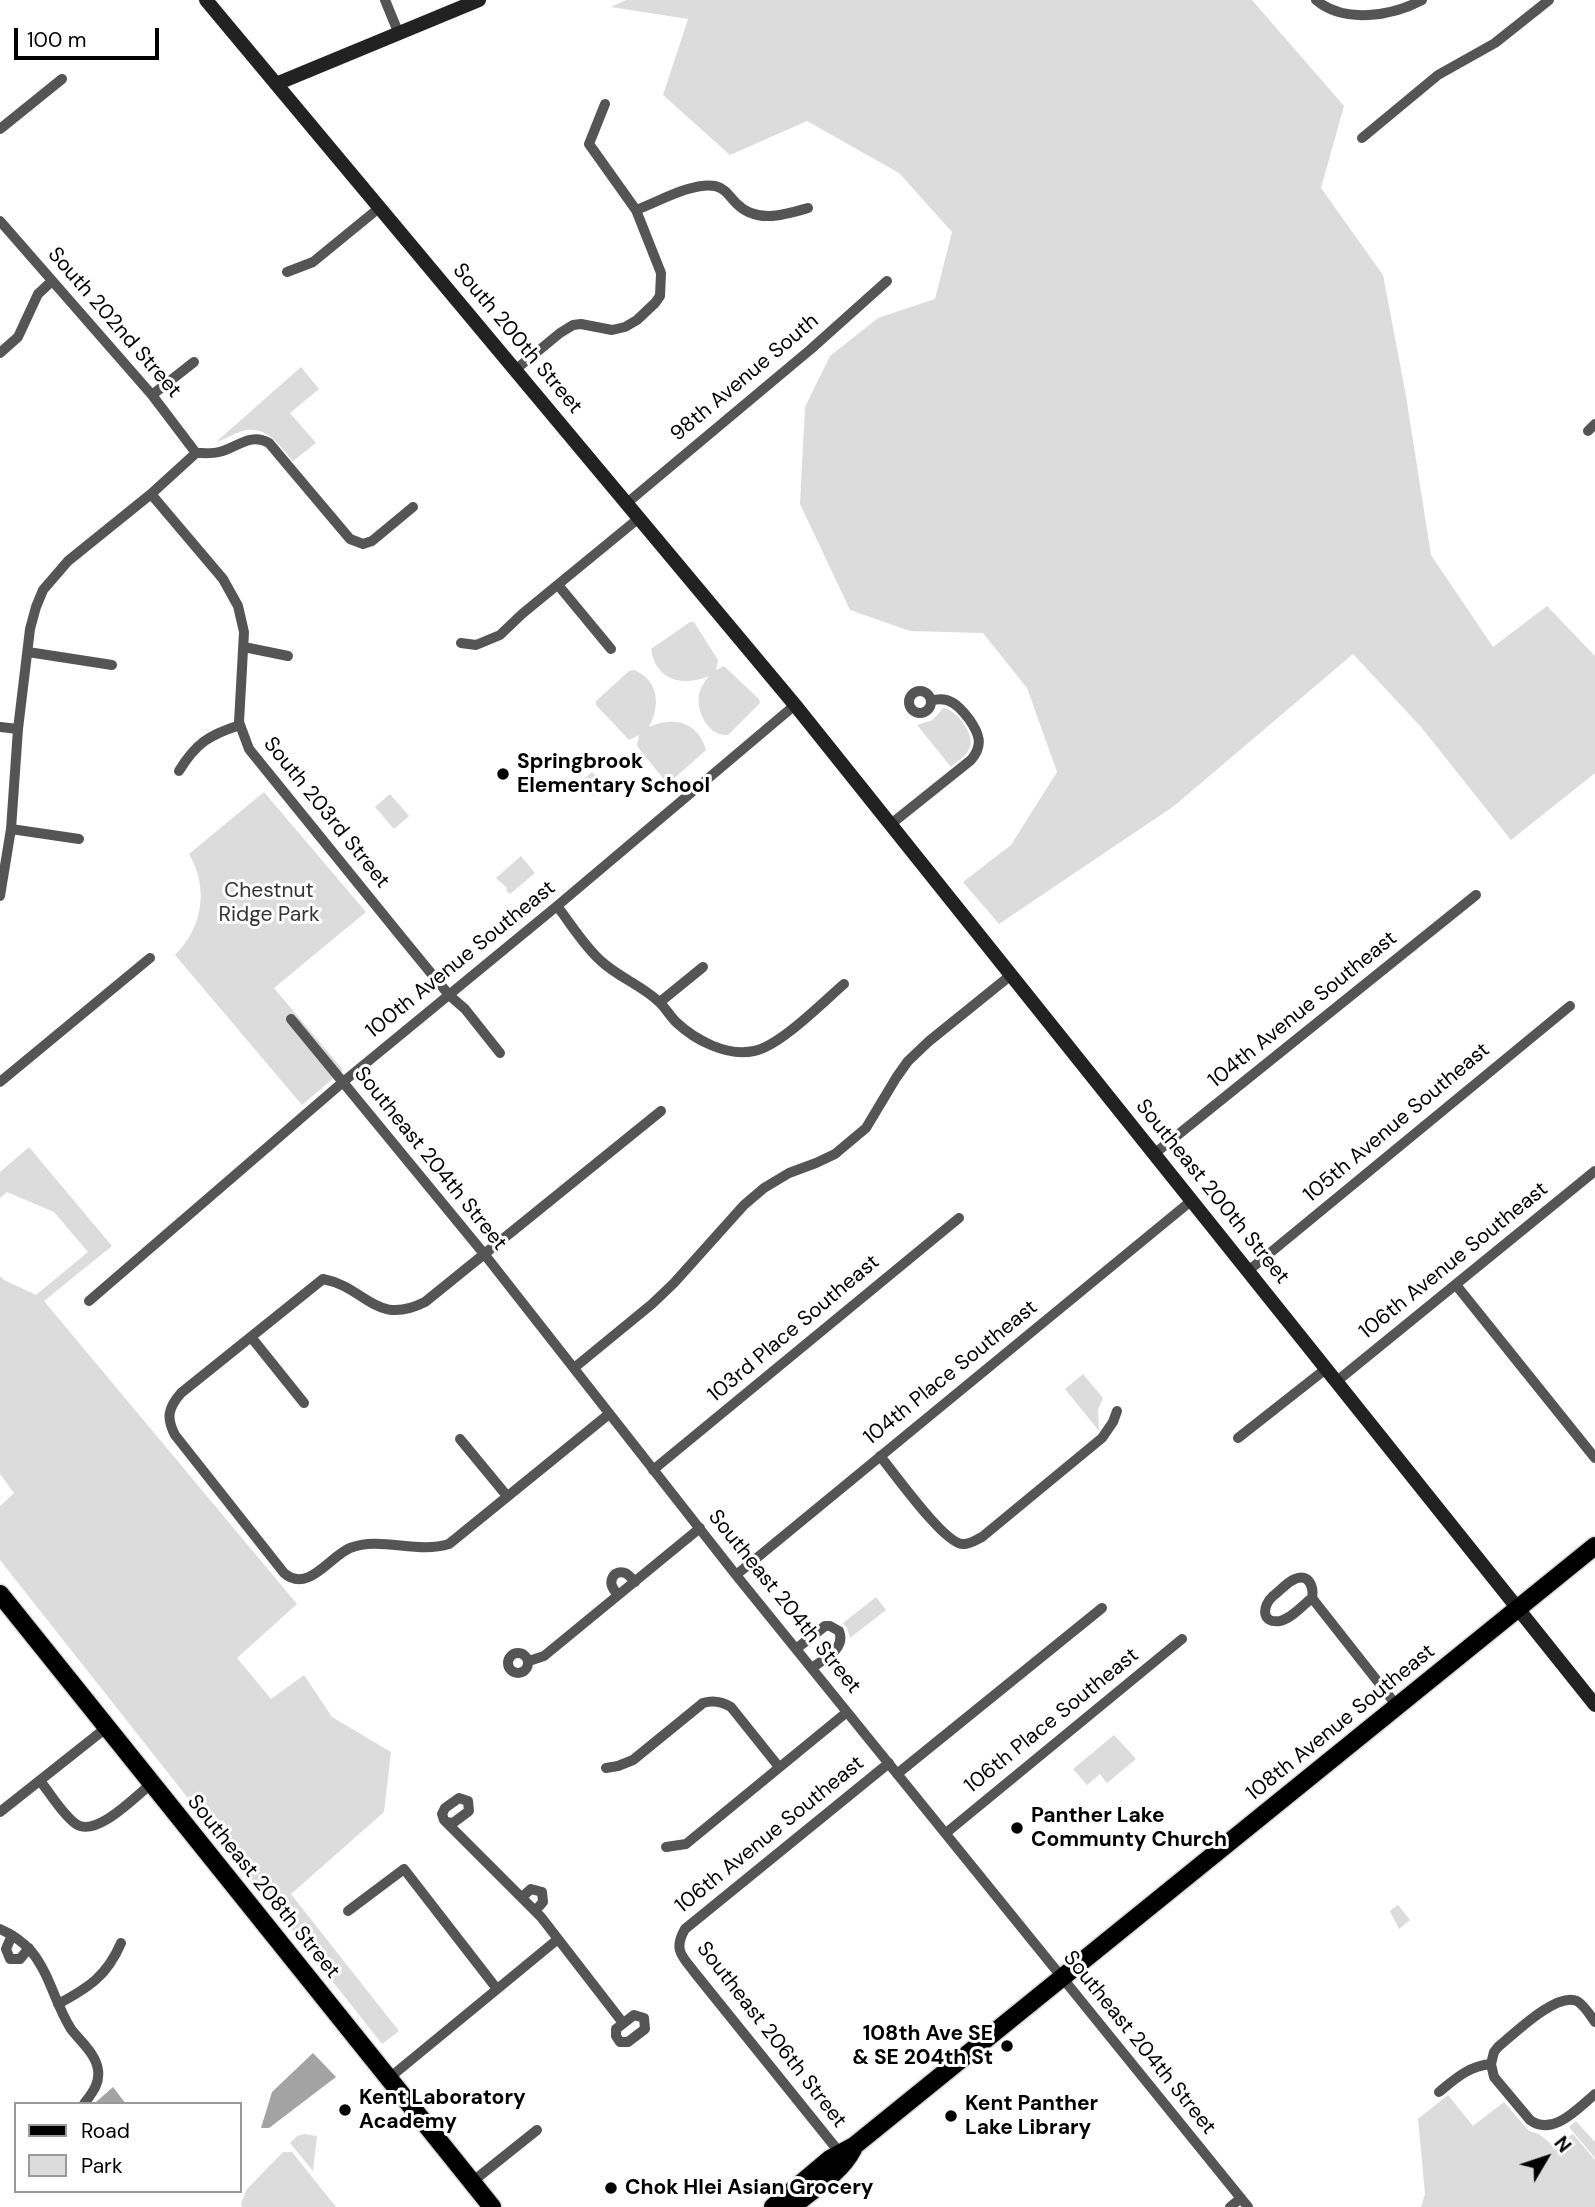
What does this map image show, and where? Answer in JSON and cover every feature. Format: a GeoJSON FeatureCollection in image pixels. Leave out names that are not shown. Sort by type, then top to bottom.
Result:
{"type":"FeatureCollection","features":[{"type":"Feature","properties":{"kind":"main road","name":"108th Avenue Southeast"},"geometry":{"type":"LineString","coordinates":[[773,2207],[1595,1546]]}},
{"type":"Feature","properties":{"kind":"main road","name":"Southeast 208th Street"},"geometry":{"type":"LineString","coordinates":[[0,1594],[492,2207]]}},
{"type":"Feature","properties":{"kind":"main road","name":"108th Avenue Southeast"},"geometry":{"type":"LineString","coordinates":[[792,2207],[848,2159],[847,2149]]}},
{"type":"Feature","properties":{"kind":"street","name":"South 200th Street"},"geometry":{"type":"LineString","coordinates":[[205,0],[795,705]]}},
{"type":"Feature","properties":{"kind":"street"},"geometry":{"type":"LineString","coordinates":[[384,0],[399,34]]}},
{"type":"Feature","properties":{"kind":"street"},"geometry":{"type":"LineString","coordinates":[[276,84],[479,0]]}},
{"type":"Feature","properties":{"kind":"street"},"geometry":{"type":"LineString","coordinates":[[1316,0],[1324,7],[1357,15],[1395,11],[1422,0]]}},
{"type":"Feature","properties":{"kind":"street"},"geometry":{"type":"LineString","coordinates":[[1362,138],[1438,75],[1495,43],[1549,0]]}},
{"type":"Feature","properties":{"kind":"street"},"geometry":{"type":"LineString","coordinates":[[0,129],[62,79]]}},
{"type":"Feature","properties":{"kind":"street"},"geometry":{"type":"LineString","coordinates":[[516,370],[573,325],[612,330],[625,327],[637,320],[660,296],[661,273],[636,210],[589,144],[605,104]]}},
{"type":"Feature","properties":{"kind":"street"},"geometry":{"type":"LineString","coordinates":[[636,210],[692,188],[705,186],[718,186],[745,211],[762,216],[779,216],[808,208]]}},
{"type":"Feature","properties":{"kind":"street"},"geometry":{"type":"LineString","coordinates":[[287,272],[313,262],[379,208]]}},
{"type":"Feature","properties":{"kind":"street","name":"South 202nd Street"},"geometry":{"type":"LineString","coordinates":[[0,221],[152,395],[196,453]]}},
{"type":"Feature","properties":{"kind":"street"},"geometry":{"type":"LineString","coordinates":[[0,353],[18,337],[38,294],[52,281]]}},
{"type":"Feature","properties":{"kind":"street","name":"98th Avenue South"},"geometry":{"type":"LineString","coordinates":[[627,503],[811,349],[887,281]]}},
{"type":"Feature","properties":{"kind":"street"},"geometry":{"type":"LineString","coordinates":[[152,395],[194,362]]}},
{"type":"Feature","properties":{"kind":"street"},"geometry":{"type":"LineString","coordinates":[[0,896],[11,829],[18,729],[30,629],[43,590],[68,561],[151,494],[196,453],[217,453],[246,440],[264,440],[269,443],[350,539],[363,544],[372,541],[413,507]]}},
{"type":"Feature","properties":{"kind":"street","name":"South 203rd Street"},"geometry":{"type":"LineString","coordinates":[[151,494],[223,579],[242,617],[244,647],[239,706],[240,725],[249,750],[500,1054]]}},
{"type":"Feature","properties":{"kind":"street"},"geometry":{"type":"LineString","coordinates":[[461,643],[477,645],[500,635],[639,518]]}},
{"type":"Feature","properties":{"kind":"street"},"geometry":{"type":"LineString","coordinates":[[558,585],[611,649]]}},
{"type":"Feature","properties":{"kind":"street"},"geometry":{"type":"LineString","coordinates":[[244,647],[288,656]]}},
{"type":"Feature","properties":{"kind":"street"},"geometry":{"type":"LineString","coordinates":[[28,652],[112,665]]}},
{"type":"Feature","properties":{"kind":"street"},"geometry":{"type":"LineString","coordinates":[[891,824],[971,760],[978,750],[977,730],[959,706],[945,699],[931,701]]}},
{"type":"Feature","properties":{"kind":"street","name":"Southeast 200th Street"},"geometry":{"type":"LineString","coordinates":[[795,705],[1595,1706]]}},
{"type":"Feature","properties":{"kind":"street","name":"100th Avenue Southeast"},"geometry":{"type":"LineString","coordinates":[[89,1301],[343,1082],[795,705]]}},
{"type":"Feature","properties":{"kind":"street"},"geometry":{"type":"LineString","coordinates":[[179,771],[199,743],[218,732],[240,725]]}},
{"type":"Feature","properties":{"kind":"street"},"geometry":{"type":"LineString","coordinates":[[0,727],[18,729]]}},
{"type":"Feature","properties":{"kind":"street"},"geometry":{"type":"LineString","coordinates":[[11,829],[79,839]]}},
{"type":"Feature","properties":{"kind":"street","name":"104th Avenue Southeast"},"geometry":{"type":"LineString","coordinates":[[1154,1154],[1476,895]]}},
{"type":"Feature","properties":{"kind":"street"},"geometry":{"type":"LineString","coordinates":[[557,906],[599,960],[617,975],[660,1002],[674,1021],[694,1036],[716,1046],[739,1052],[754,1051],[767,1046],[844,984]]}},
{"type":"Feature","properties":{"kind":"street"},"geometry":{"type":"LineString","coordinates":[[0,1082],[150,958]]}},
{"type":"Feature","properties":{"kind":"street"},"geometry":{"type":"LineString","coordinates":[[660,1002],[704,967]]}},
{"type":"Feature","properties":{"kind":"street"},"geometry":{"type":"LineString","coordinates":[[574,1368],[652,1304],[744,1205],[764,1188],[789,1173],[835,1154],[866,1128],[908,1061],[1011,975]]}},
{"type":"Feature","properties":{"kind":"street","name":"105th Avenue Southeast"},"geometry":{"type":"LineString","coordinates":[[1248,1271],[1570,1006]]}},
{"type":"Feature","properties":{"kind":"street","name":"Southeast 204th Street"},"geometry":{"type":"LineString","coordinates":[[291,1019],[485,1255],[736,1575],[1244,2202]]}},
{"type":"Feature","properties":{"kind":"street"},"geometry":{"type":"LineString","coordinates":[[609,1414],[449,1544],[427,1548],[366,1544],[352,1547],[316,1574],[297,1580],[284,1573],[175,1435],[168,1422],[173,1402],[181,1393],[323,1279],[336,1281],[379,1308],[391,1311],[410,1310],[425,1303],[661,1111]]}},
{"type":"Feature","properties":{"kind":"street","name":"106th Avenue Southeast"},"geometry":{"type":"LineString","coordinates":[[1337,1381],[1595,1171]]}},
{"type":"Feature","properties":{"kind":"street","name":"104th Place Southeast"},"geometry":{"type":"LineString","coordinates":[[736,1575],[1191,1201]]}},
{"type":"Feature","properties":{"kind":"street","name":"103rd Place Southeast"},"geometry":{"type":"LineString","coordinates":[[653,1470],[958,1218]]}},
{"type":"Feature","properties":{"kind":"street"},"geometry":{"type":"LineString","coordinates":[[1455,1285],[1595,1458]]}},
{"type":"Feature","properties":{"kind":"street"},"geometry":{"type":"LineString","coordinates":[[251,1337],[304,1403]]}},
{"type":"Feature","properties":{"kind":"street"},"geometry":{"type":"LineString","coordinates":[[1238,1438],[1326,1368]]}},
{"type":"Feature","properties":{"kind":"street"},"geometry":{"type":"LineString","coordinates":[[880,1456],[945,1536],[963,1545],[982,1537],[1102,1438],[1113,1422],[1116,1411]]}},
{"type":"Feature","properties":{"kind":"street"},"geometry":{"type":"LineString","coordinates":[[460,1439],[507,1496]]}},
{"type":"Feature","properties":{"kind":"street"},"geometry":{"type":"LineString","coordinates":[[529,1661],[544,1656],[700,1528]]}},
{"type":"Feature","properties":{"kind":"street"},"geometry":{"type":"LineString","coordinates":[[618,1595],[611,1586],[615,1574],[626,1573],[635,1582]]}},
{"type":"Feature","properties":{"kind":"street"},"geometry":{"type":"LineString","coordinates":[[1298,1577],[1311,1583],[1311,1598],[1284,1620],[1276,1622],[1265,1615],[1266,1602],[1298,1577]]}},
{"type":"Feature","properties":{"kind":"street"},"geometry":{"type":"LineString","coordinates":[[1311,1598],[1397,1706]]}},
{"type":"Feature","properties":{"kind":"street","name":"106th Avenue Southeast"},"geometry":{"type":"LineString","coordinates":[[897,1774],[1102,1608]]}},
{"type":"Feature","properties":{"kind":"street"},"geometry":{"type":"LineString","coordinates":[[796,1649],[825,1626],[839,1630],[840,1645],[812,1668]]}},
{"type":"Feature","properties":{"kind":"street","name":"106th Place Southeast"},"geometry":{"type":"LineString","coordinates":[[946,1833],[1182,1639]]}},
{"type":"Feature","properties":{"kind":"street"},"geometry":{"type":"LineString","coordinates":[[606,1768],[633,1760],[703,1703],[718,1702],[731,1707],[779,1767]]}},
{"type":"Feature","properties":{"kind":"street"},"geometry":{"type":"LineString","coordinates":[[666,1847],[685,1844],[848,1712]]}},
{"type":"Feature","properties":{"kind":"street"},"geometry":{"type":"LineString","coordinates":[[0,1812],[106,1728]]}},
{"type":"Feature","properties":{"kind":"street","name":"106th Avenue Southeast"},"geometry":{"type":"LineString","coordinates":[[679,1940],[685,1929],[889,1763]]}},
{"type":"Feature","properties":{"kind":"street"},"geometry":{"type":"LineString","coordinates":[[40,1781],[74,1823],[87,1828],[101,1824],[151,1784]]}},
{"type":"Feature","properties":{"kind":"street"},"geometry":{"type":"LineString","coordinates":[[446,1822],[522,1896],[623,2022]]}},
{"type":"Feature","properties":{"kind":"street"},"geometry":{"type":"LineString","coordinates":[[348,1911],[404,1869],[498,1989]]}},
{"type":"Feature","properties":{"kind":"street"},"geometry":{"type":"LineString","coordinates":[[522,1896],[531,1889],[542,1892],[543,1902],[535,1911]]}},
{"type":"Feature","properties":{"kind":"street"},"geometry":{"type":"LineString","coordinates":[[0,1929],[29,1948],[39,1962],[71,2028],[97,2063],[98,2080],[95,2089],[85,2102]]}},
{"type":"Feature","properties":{"kind":"street"},"geometry":{"type":"LineString","coordinates":[[12,1935],[6,1949],[10,1959],[20,1959],[29,1948]]}},
{"type":"Feature","properties":{"kind":"street"},"geometry":{"type":"LineString","coordinates":[[388,2079],[558,1939]]}},
{"type":"Feature","properties":{"kind":"street","name":"Southeast 206th Street"},"geometry":{"type":"LineString","coordinates":[[679,1940],[679,1950],[695,1973],[847,2149]]}},
{"type":"Feature","properties":{"kind":"street"},"geometry":{"type":"LineString","coordinates":[[58,2004],[86,1988],[106,1970],[121,1943]]}},
{"type":"Feature","properties":{"kind":"street"},"geometry":{"type":"LineString","coordinates":[[1595,2022],[1574,2000],[1560,2000],[1498,2047],[1491,2064],[1494,2077],[1535,2124],[1555,2124],[1562,2121],[1595,2094]]}},
{"type":"Feature","properties":{"kind":"street"},"geometry":{"type":"LineString","coordinates":[[1439,2092],[1465,2071],[1491,2064]]}},
{"type":"Feature","properties":{"kind":"street"},"geometry":{"type":"LineString","coordinates":[[472,2182],[537,2130]]}},
{"type":"Feature","properties":{"kind":"street"},"geometry":{"type":"LineString","coordinates":[[1230,2207],[1244,2202]]}},
{"type":"Feature","properties":{"kind":"green space"},"geometry":{"type":"Polygon","coordinates":[[[626,0],[1252,0],[1344,106],[1321,188],[1383,275],[1406,396],[1431,555],[1493,647],[1547,606],[1595,656],[1595,773],[1511,840],[1421,727],[1353,654],[1174,806],[999,924],[963,882],[1011,845],[1057,772],[1027,688],[983,633],[910,631],[850,610],[800,504],[805,407],[830,356],[878,318],[935,299],[952,232],[899,173],[807,121],[730,155],[663,95],[688,19],[611,7],[626,0]]]}},
{"type":"Feature","properties":{"kind":"green space"},"geometry":{"type":"Polygon","coordinates":[[[301,367],[319,389],[290,413],[316,443],[293,461],[272,438],[258,431],[242,431],[216,442],[301,367]]]}},
{"type":"Feature","properties":{"kind":"green space"},"geometry":{"type":"Polygon","coordinates":[[[690,622],[694,622],[718,660],[716,670],[724,666],[759,699],[760,703],[728,735],[715,732],[702,716],[700,692],[709,676],[690,681],[672,679],[665,675],[654,660],[651,649],[690,622]]]}},
{"type":"Feature","properties":{"kind":"green space"},"geometry":{"type":"Polygon","coordinates":[[[634,670],[643,675],[653,687],[656,703],[649,727],[667,722],[684,724],[697,733],[706,750],[670,782],[666,782],[637,746],[639,735],[629,740],[596,705],[596,701],[629,671],[634,670]]]}},
{"type":"Feature","properties":{"kind":"green space"},"geometry":{"type":"Polygon","coordinates":[[[943,708],[948,709],[963,723],[971,742],[967,753],[951,767],[917,725],[933,720],[943,708]]]}},
{"type":"Feature","properties":{"kind":"green space"},"geometry":{"type":"Polygon","coordinates":[[[592,772],[600,780],[599,789],[592,796],[585,788],[585,778],[592,772]]]}},
{"type":"Feature","properties":{"kind":"green space","name":"Chestnut Ridge Park"},"geometry":{"type":"Polygon","coordinates":[[[264,792],[366,912],[274,988],[343,1070],[302,1105],[175,955],[192,932],[200,907],[199,880],[189,854],[264,792]]]}},
{"type":"Feature","properties":{"kind":"green space"},"geometry":{"type":"Polygon","coordinates":[[[390,794],[409,816],[394,829],[375,807],[390,794]]]}},
{"type":"Feature","properties":{"kind":"green space"},"geometry":{"type":"Polygon","coordinates":[[[521,856],[535,873],[510,894],[496,878],[521,856]]]}},
{"type":"Feature","properties":{"kind":"green space"},"geometry":{"type":"Polygon","coordinates":[[[29,1147],[112,1246],[44,1301],[297,1604],[237,1658],[271,1699],[304,1675],[332,1717],[391,1752],[384,1812],[291,1894],[399,2031],[382,2044],[0,1560],[0,1506],[14,1493],[0,1474],[0,1276],[36,1295],[88,1252],[54,1212],[7,1192],[0,1198],[0,1172],[29,1147]]]}},
{"type":"Feature","properties":{"kind":"green space"},"geometry":{"type":"Polygon","coordinates":[[[1083,1374],[1103,1398],[1098,1410],[1099,1431],[1065,1389],[1083,1374]]]}},
{"type":"Feature","properties":{"kind":"green space"},"geometry":{"type":"Polygon","coordinates":[[[876,1597],[886,1610],[850,1638],[843,1623],[876,1597]]]}},
{"type":"Feature","properties":{"kind":"green space"},"geometry":{"type":"Polygon","coordinates":[[[1114,1735],[1136,1759],[1107,1783],[1100,1774],[1087,1785],[1073,1769],[1114,1735]]]}},
{"type":"Feature","properties":{"kind":"green space"},"geometry":{"type":"Polygon","coordinates":[[[1398,1905],[1410,1920],[1399,1929],[1390,1911],[1398,1905]]]}},
{"type":"Feature","properties":{"kind":"green space"},"geometry":{"type":"Polygon","coordinates":[[[1448,2095],[1473,2126],[1504,2102],[1529,2131],[1539,2134],[1551,2144],[1573,2134],[1595,2160],[1595,2207],[1421,2207],[1425,2194],[1418,2119],[1448,2095]]]}},
{"type":"Feature","properties":{"kind":"green space"},"geometry":{"type":"Polygon","coordinates":[[[1576,2121],[1595,2142],[1595,2158],[1569,2127],[1576,2121]]]}},
{"type":"Feature","properties":{"kind":"green space"},"geometry":{"type":"Polygon","coordinates":[[[297,2136],[317,2136],[313,2171],[290,2143],[297,2136]]]}},
{"type":"Feature","properties":{"kind":"green space"},"geometry":{"type":"Polygon","coordinates":[[[283,2152],[292,2152],[336,2207],[242,2207],[247,2189],[283,2152]]]}},
{"type":"Feature","properties":{"kind":"shaded area"},"geometry":{"type":"Polygon","coordinates":[[[313,2053],[336,2077],[269,2128],[261,2128],[272,2092],[313,2053]]]}},
{"type":"Feature","properties":{"kind":"shaded area"},"geometry":{"type":"Polygon","coordinates":[[[113,2087],[124,2102],[96,2102],[113,2087]]]}},
{"type":"Feature","properties":{"kind":"place","name":"Springbrook Elementary School"},"geometry":{"type":"Point","coordinates":[503,774]}},
{"type":"Feature","properties":{"kind":"place","name":"Panther Lake Communty Church"},"geometry":{"type":"Point","coordinates":[1017,1828]}},
{"type":"Feature","properties":{"kind":"place","name":"108th Ave SE & SE 204th St"},"geometry":{"type":"Point","coordinates":[1007,2046]}},
{"type":"Feature","properties":{"kind":"place","name":"Kent Laboratory Academy"},"geometry":{"type":"Point","coordinates":[345,2110]}},
{"type":"Feature","properties":{"kind":"place","name":"Kent Panther Lake Library"},"geometry":{"type":"Point","coordinates":[951,2116]}},
{"type":"Feature","properties":{"kind":"place","name":"Chok Hlei Asian Grocery"},"geometry":{"type":"Point","coordinates":[611,2188]}}]}
